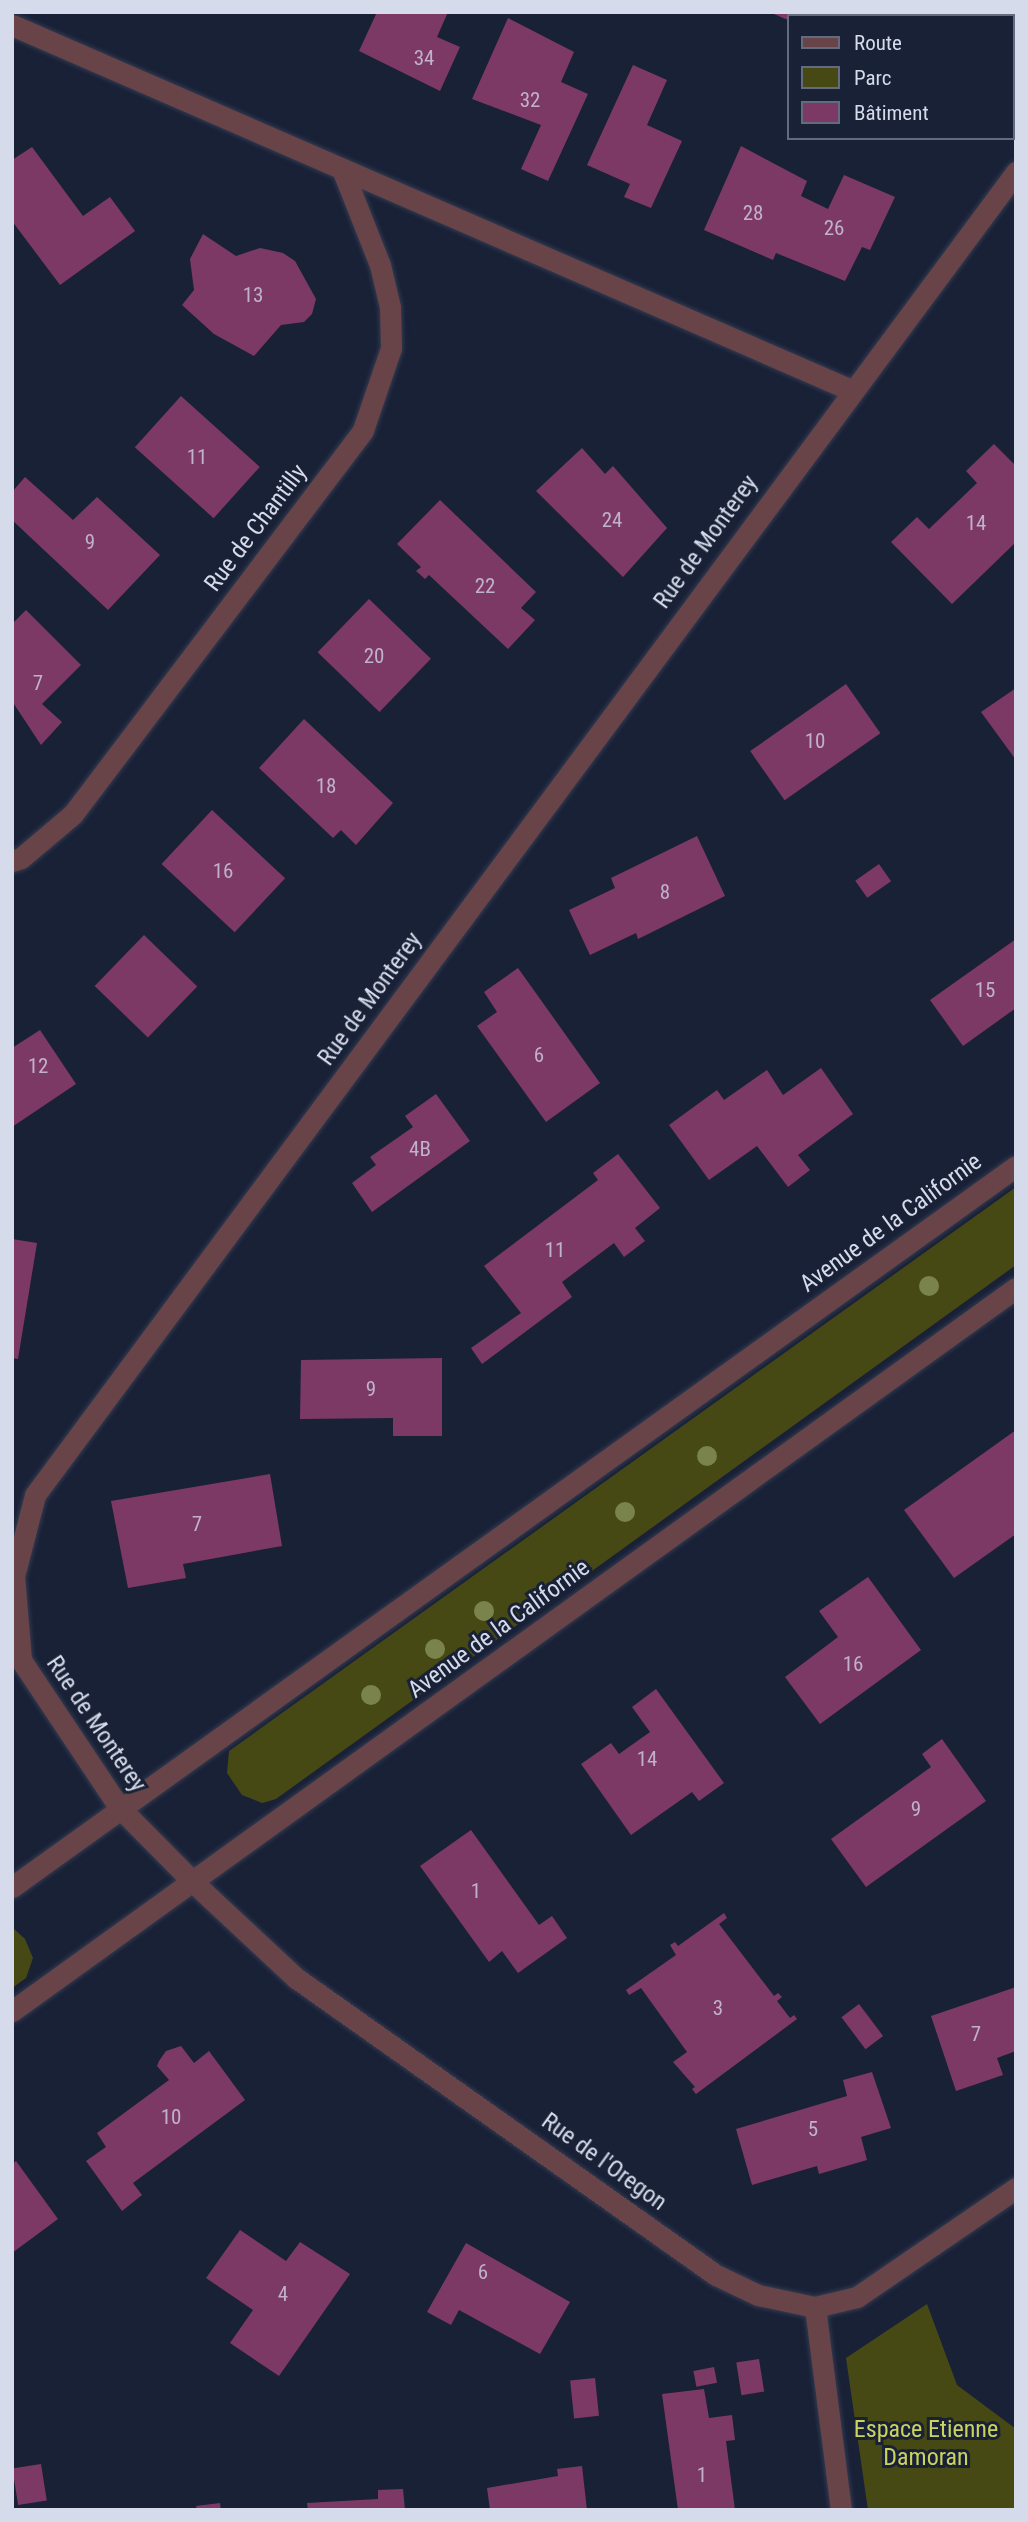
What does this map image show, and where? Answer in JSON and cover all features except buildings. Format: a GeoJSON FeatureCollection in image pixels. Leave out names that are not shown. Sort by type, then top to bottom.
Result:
{"type":"FeatureCollection","features":[{"type":"Feature","properties":{"kind":"street"},"geometry":{"type":"LineString","coordinates":[[12,25],[851,390]]}},
{"type":"Feature","properties":{"kind":"street","name":"Rue de Chantilly"},"geometry":{"type":"LineString","coordinates":[[12,861],[72,814],[363,430],[391,348],[390,307],[380,265],[342,169]]}},
{"type":"Feature","properties":{"kind":"street","name":"Rue de Monterey"},"geometry":{"type":"LineString","coordinates":[[193,1882],[119,1807],[21,1660],[14,1576],[35,1495],[851,390],[1016,172]]}},
{"type":"Feature","properties":{"kind":"street","name":"Avenue de la Californie"},"geometry":{"type":"LineString","coordinates":[[12,1887],[119,1807],[1016,1166]]}},
{"type":"Feature","properties":{"kind":"street","name":"Avenue de la Californie"},"geometry":{"type":"LineString","coordinates":[[12,2011],[1016,1288]]}},
{"type":"Feature","properties":{"kind":"street","name":"Rue de l'Oregon"},"geometry":{"type":"LineString","coordinates":[[193,1882],[296,1978],[716,2275],[758,2295],[815,2308],[857,2297],[1016,2188]]}},
{"type":"Feature","properties":{"kind":"street"},"geometry":{"type":"LineString","coordinates":[[815,2308],[841,2510]]}},
{"type":"Feature","properties":{"kind":"green space"},"geometry":{"type":"Polygon","coordinates":[[[1016,1187],[1016,1265],[276,1799],[262,1803],[242,1795],[227,1773],[229,1751],[1016,1187]]]}},
{"type":"Feature","properties":{"kind":"green space"},"geometry":{"type":"Polygon","coordinates":[[[12,1927],[25,1939],[33,1958],[26,1978],[12,1988],[12,1927]]]}},
{"type":"Feature","properties":{"kind":"green space","name":"Espace Etienne Damoran"},"geometry":{"type":"Polygon","coordinates":[[[927,2304],[957,2385],[1016,2429],[1016,2510],[868,2510],[846,2358],[927,2304]]]}}]}
